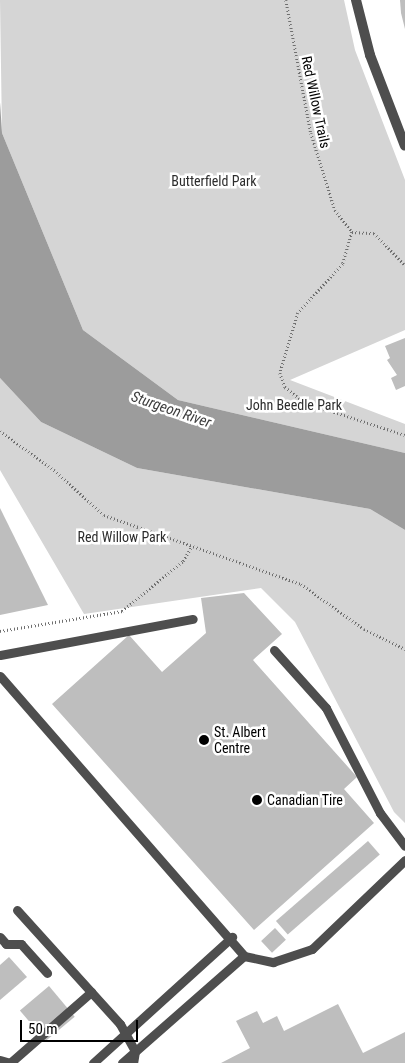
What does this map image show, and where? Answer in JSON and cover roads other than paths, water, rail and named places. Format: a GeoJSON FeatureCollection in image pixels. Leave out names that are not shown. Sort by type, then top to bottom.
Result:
{"type":"FeatureCollection","features":[{"type":"Feature","properties":{"kind":"street"},"geometry":{"type":"LineString","coordinates":[[356,0],[370,55],[405,146]]}},
{"type":"Feature","properties":{"kind":"lane"},"geometry":{"type":"LineString","coordinates":[[0,655],[193,619]]}},
{"type":"Feature","properties":{"kind":"lane"},"geometry":{"type":"LineString","coordinates":[[274,650],[326,708],[380,813],[405,846]]}},
{"type":"Feature","properties":{"kind":"lane"},"geometry":{"type":"LineString","coordinates":[[0,676],[232,937],[244,956],[273,962],[312,949],[405,860]]}},
{"type":"Feature","properties":{"kind":"lane"},"geometry":{"type":"LineString","coordinates":[[17,910],[91,992],[124,1034],[135,1051],[133,1063]]}},
{"type":"Feature","properties":{"kind":"lane"},"geometry":{"type":"LineString","coordinates":[[0,937],[6,944],[22,944],[47,973]]}},
{"type":"Feature","properties":{"kind":"lane"},"geometry":{"type":"LineString","coordinates":[[94,1063],[232,937]]}},
{"type":"Feature","properties":{"kind":"lane"},"geometry":{"type":"LineString","coordinates":[[122,1063],[244,956]]}},
{"type":"Feature","properties":{"kind":"lane"},"geometry":{"type":"LineString","coordinates":[[0,1060],[10,1063],[91,992]]}},
{"type":"Feature","properties":{"kind":"water","name":"Sturgeon River"},"geometry":{"type":"Polygon","coordinates":[[[0,102],[2,133],[83,330],[178,400],[405,453],[405,530],[370,509],[137,468],[41,422],[0,378],[0,102]]]}},
{"type":"Feature","properties":{"kind":"place","name":"St. Albert Centre"},"geometry":{"type":"Point","coordinates":[204,740]}},
{"type":"Feature","properties":{"kind":"place","name":"Canadian Tire"},"geometry":{"type":"Point","coordinates":[257,800]}},
{"type":"Feature","properties":{"kind":"park label","name":"Butterfield Park"},"geometry":{"type":"Point","coordinates":[214,181]}},
{"type":"Feature","properties":{"kind":"park label","name":"John Beedle Park"},"geometry":{"type":"Point","coordinates":[294,405]}},
{"type":"Feature","properties":{"kind":"park label","name":"Red Willow Park"},"geometry":{"type":"Point","coordinates":[122,537]}}]}
